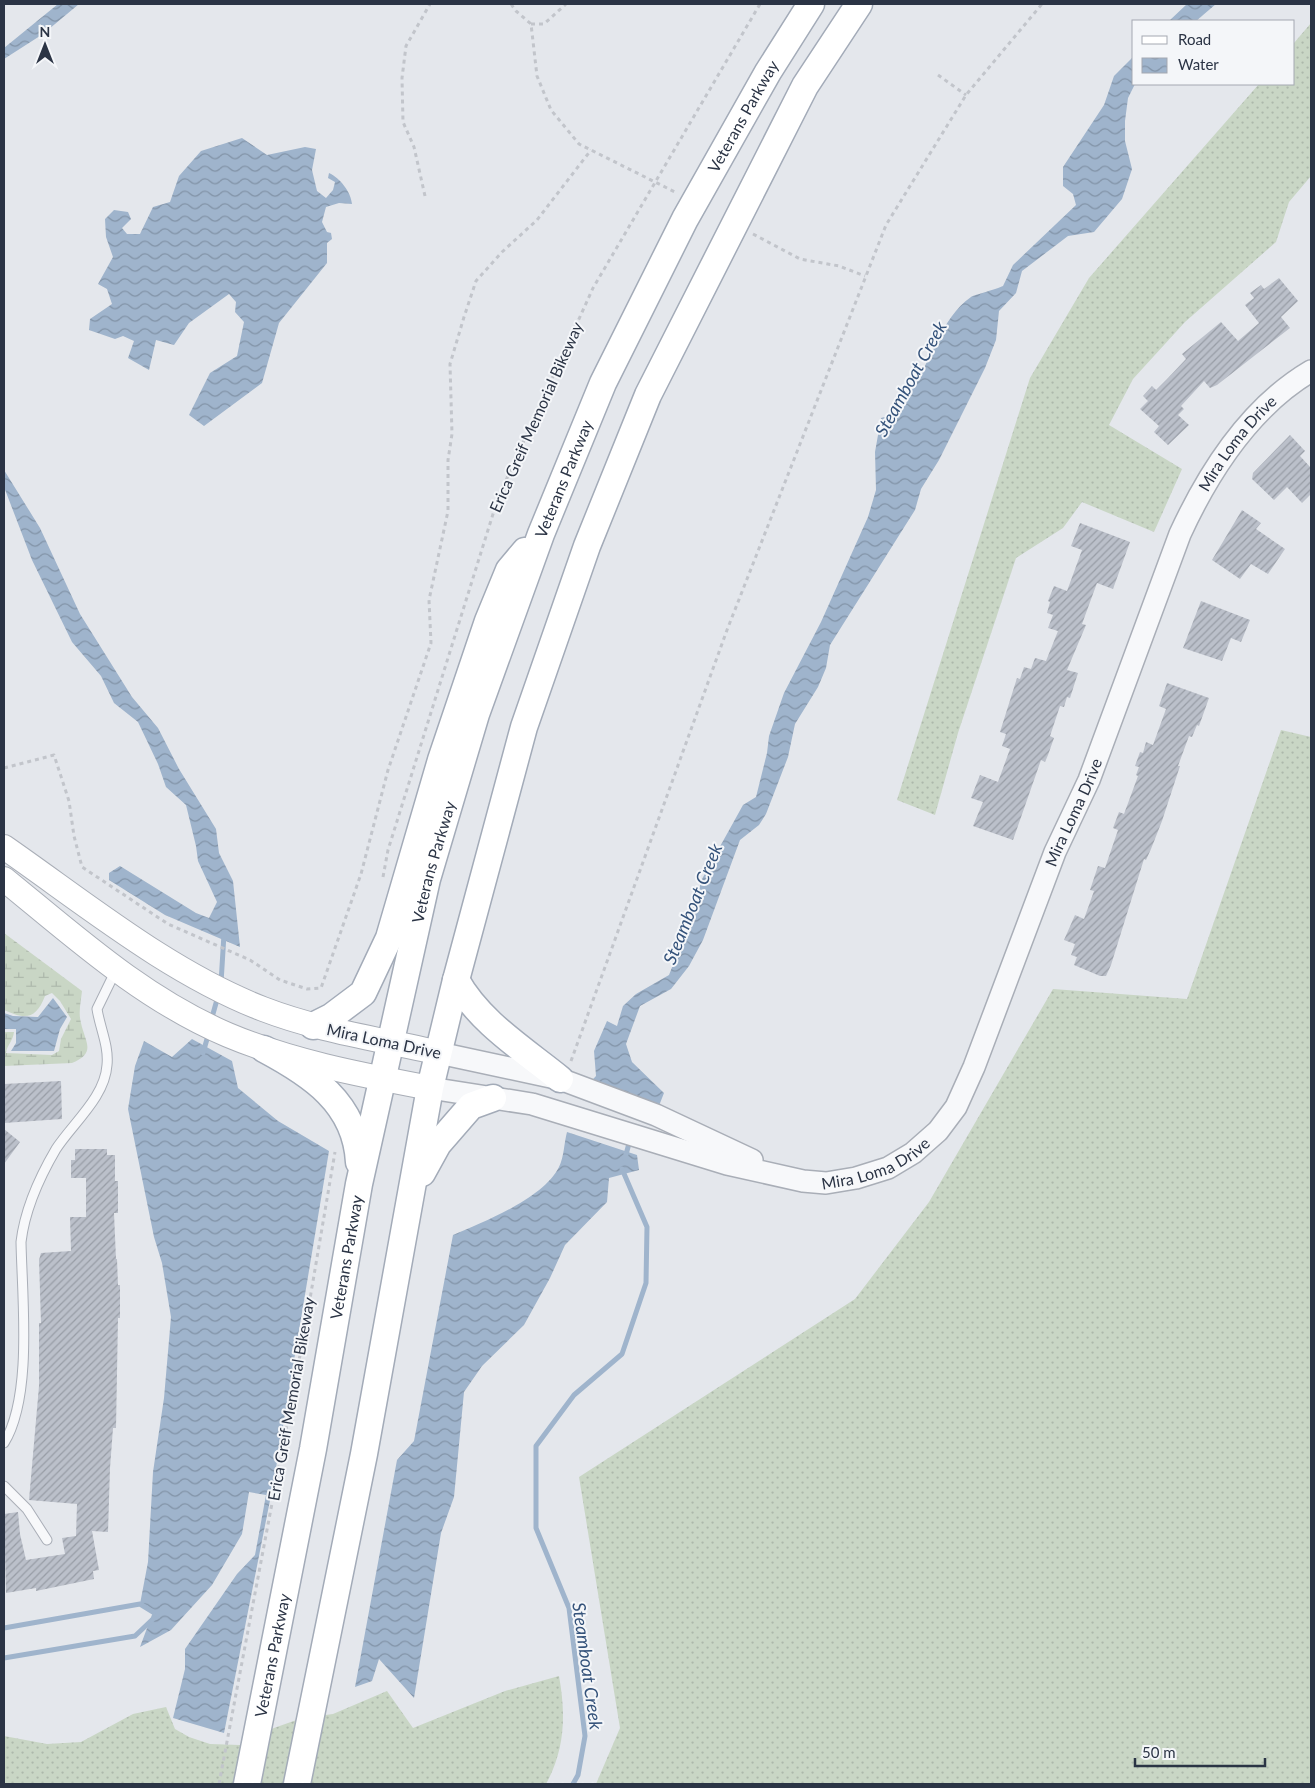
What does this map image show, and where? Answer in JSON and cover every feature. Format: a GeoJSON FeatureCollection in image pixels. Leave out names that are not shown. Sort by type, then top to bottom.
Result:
{"type":"FeatureCollection","features":[{"type":"Feature","properties":{"kind":"main road","name":"Veterans Parkway"},"geometry":{"type":"LineString","coordinates":[[247,1784],[313,1449],[359,1184],[427,879],[476,714],[543,529],[603,383],[685,219],[768,72],[811,4]]}},
{"type":"Feature","properties":{"kind":"main road"},"geometry":{"type":"LineString","coordinates":[[298,1784],[364,1454],[430,1088],[456,980],[524,727],[587,546],[648,395],[805,86],[859,4]]}},
{"type":"Feature","properties":{"kind":"main road"},"geometry":{"type":"LineString","coordinates":[[313,1026],[331,1017],[363,993],[390,938],[441,760],[488,621],[509,570],[543,529]]}},
{"type":"Feature","properties":{"kind":"main road","name":"Mira Loma Drive"},"geometry":{"type":"LineString","coordinates":[[4,847],[161,956],[221,991],[313,1026],[391,1041],[439,1053]]}},
{"type":"Feature","properties":{"kind":"main road","name":"Mira Loma Drive"},"geometry":{"type":"LineString","coordinates":[[4,879],[116,970],[148,992],[227,1035],[264,1049],[382,1079],[430,1088]]}},
{"type":"Feature","properties":{"kind":"main road"},"geometry":{"type":"LineString","coordinates":[[456,980],[467,1000],[482,1016],[571,1077]]}},
{"type":"Feature","properties":{"kind":"main road"},"geometry":{"type":"LineString","coordinates":[[264,1049],[303,1070],[330,1095],[351,1122],[358,1144],[359,1184]]}},
{"type":"Feature","properties":{"kind":"main road"},"geometry":{"type":"LineString","coordinates":[[413,1189],[438,1144],[470,1106],[493,1098]]}},
{"type":"Feature","properties":{"kind":"street","name":"Mira Loma Drive"},"geometry":{"type":"LineString","coordinates":[[430,1088],[532,1104],[570,1114],[727,1164],[791,1178],[826,1183],[856,1178],[888,1168],[913,1153],[938,1131],[956,1107],[978,1058],[1055,852],[1090,780],[1180,534],[1197,496],[1220,460],[1247,426],[1276,398],[1311,371]]}},
{"type":"Feature","properties":{"kind":"street","name":"Mira Loma Drive"},"geometry":{"type":"LineString","coordinates":[[439,1053],[571,1077],[791,1178]]}},
{"type":"Feature","properties":{"kind":"lane"},"geometry":{"type":"LineString","coordinates":[[4,1443],[18,1412],[22,1384],[21,1242],[24,1220],[45,1170],[57,1148],[98,1091],[106,1076],[107,1046],[97,1009],[116,970]]}},
{"type":"Feature","properties":{"kind":"lane"},"geometry":{"type":"LineString","coordinates":[[4,1486],[27,1509],[47,1540]]}},
{"type":"Feature","properties":{"kind":"path"},"geometry":{"type":"LineString","coordinates":[[425,196],[414,147],[403,122],[402,78],[406,46],[430,4]]}},
{"type":"Feature","properties":{"kind":"path"},"geometry":{"type":"LineString","coordinates":[[511,4],[516,12],[531,24],[544,24],[566,4]]}},
{"type":"Feature","properties":{"kind":"path","name":"Erica Greif Memorial Bikeway"},"geometry":{"type":"LineString","coordinates":[[381,886],[390,841],[498,498],[593,288],[760,4]]}},
{"type":"Feature","properties":{"kind":"path"},"geometry":{"type":"LineString","coordinates":[[571,1077],[727,630],[886,225],[966,95],[1042,4]]}},
{"type":"Feature","properties":{"kind":"path"},"geometry":{"type":"LineString","coordinates":[[531,24],[537,76],[551,110],[579,144],[630,167]]}},
{"type":"Feature","properties":{"kind":"path"},"geometry":{"type":"LineString","coordinates":[[938,75],[966,95]]}},
{"type":"Feature","properties":{"kind":"path"},"geometry":{"type":"LineString","coordinates":[[4,768],[54,756],[69,801],[74,836],[82,867],[168,924],[250,960],[280,980],[307,989],[321,988],[361,874],[388,770],[431,643],[429,600],[448,511],[448,460],[452,434],[450,364],[464,317],[476,282],[502,252],[537,220],[591,150]]}},
{"type":"Feature","properties":{"kind":"path","name":"Erica Greif Memorial Bikeway"},"geometry":{"type":"LineString","coordinates":[[219,1784],[304,1334],[335,1150]]}},
{"type":"Feature","properties":{"kind":"green space"},"geometry":{"type":"Polygon","coordinates":[[[1311,23],[1311,176],[1289,202],[1276,242],[1185,322],[1133,379],[1109,425],[1182,469],[1154,532],[1082,502],[1063,528],[1016,558],[958,733],[935,815],[897,800],[1030,378],[1089,278],[1258,85],[1295,85],[1295,42],[1311,23]]]}},
{"type":"Feature","properties":{"kind":"green space"},"geometry":{"type":"Polygon","coordinates":[[[1281,730],[1311,737],[1311,1784],[596,1784],[620,1728],[579,1477],[855,1299],[929,1202],[1053,989],[1187,999],[1281,730]]]}},
{"type":"Feature","properties":{"kind":"green space"},"geometry":{"type":"Polygon","coordinates":[[[4,933],[82,991],[80,1015],[87,1041],[87,1051],[80,1059],[72,1063],[4,1066],[4,1032],[14,1032],[6,1053],[52,1055],[59,1051],[61,1039],[71,1019],[60,1001],[52,993],[45,996],[38,1009],[29,1015],[18,1015],[4,1010],[4,933]]]}},
{"type":"Feature","properties":{"kind":"green space"},"geometry":{"type":"Polygon","coordinates":[[[559,1676],[563,1704],[562,1732],[557,1758],[546,1784],[4,1784],[4,1736],[47,1744],[81,1742],[133,1714],[166,1707],[175,1729],[189,1737],[210,1744],[240,1745],[274,1728],[302,1718],[333,1714],[387,1691],[413,1728],[505,1691],[559,1676]]]}},
{"type":"Feature","properties":{"kind":"water"},"geometry":{"type":"Polygon","coordinates":[[[58,4],[79,4],[43,34],[4,59],[4,48],[58,4]]]}},
{"type":"Feature","properties":{"kind":"water"},"geometry":{"type":"Polygon","coordinates":[[[1187,4],[1216,4],[1197,20],[1170,20],[1187,4]]]}},
{"type":"Feature","properties":{"kind":"water"},"geometry":{"type":"Polygon","coordinates":[[[1132,58],[1132,85],[1134,85],[1128,98],[1125,141],[1132,169],[1122,199],[1094,232],[1068,236],[1022,271],[1016,293],[999,311],[996,340],[985,368],[939,460],[921,489],[915,510],[830,645],[826,668],[818,687],[795,724],[788,757],[766,814],[759,825],[740,840],[703,940],[689,966],[671,989],[640,1006],[626,1044],[632,1062],[664,1093],[653,1121],[578,1095],[596,1076],[594,1051],[607,1021],[617,1026],[623,1006],[636,994],[669,975],[686,932],[702,879],[743,805],[756,797],[767,753],[769,736],[784,693],[821,622],[868,517],[876,490],[875,452],[881,418],[889,416],[893,408],[911,390],[944,328],[960,306],[971,297],[1003,286],[1013,265],[1076,205],[1073,194],[1063,186],[1063,167],[1104,105],[1114,76],[1132,58]]]}},
{"type":"Feature","properties":{"kind":"water"},"geometry":{"type":"Polygon","coordinates":[[[242,138],[267,155],[305,147],[316,149],[312,170],[317,191],[326,198],[333,190],[335,182],[328,178],[329,173],[344,186],[350,195],[352,204],[339,203],[326,207],[322,222],[327,232],[331,233],[332,239],[327,243],[327,263],[279,323],[262,383],[204,426],[189,415],[210,373],[237,356],[244,322],[235,312],[236,302],[229,294],[189,323],[174,345],[156,340],[149,370],[128,358],[134,341],[123,336],[115,339],[89,330],[90,319],[112,304],[107,289],[98,284],[113,257],[106,237],[105,219],[114,210],[128,212],[131,219],[122,228],[127,234],[140,234],[153,207],[170,202],[179,176],[201,151],[242,138]]]}},
{"type":"Feature","properties":{"kind":"water"},"geometry":{"type":"Polygon","coordinates":[[[4,470],[40,528],[80,614],[132,697],[158,728],[179,769],[216,829],[219,853],[233,881],[240,947],[165,915],[109,880],[109,873],[120,866],[196,913],[209,918],[217,902],[198,861],[186,805],[166,787],[158,764],[138,722],[114,703],[101,676],[72,642],[32,560],[4,487],[4,470]]]}},
{"type":"Feature","properties":{"kind":"water"},"geometry":{"type":"Polygon","coordinates":[[[53,998],[67,1017],[60,1029],[54,1051],[11,1051],[16,1043],[16,1029],[4,1029],[4,1013],[13,1016],[38,1017],[53,998]]]}},
{"type":"Feature","properties":{"kind":"water"},"geometry":{"type":"Polygon","coordinates":[[[192,1039],[232,1061],[238,1088],[278,1121],[329,1151],[274,1480],[224,1733],[173,1718],[185,1669],[185,1649],[237,1574],[255,1555],[266,1495],[249,1492],[242,1534],[212,1585],[171,1630],[140,1647],[153,1612],[140,1604],[148,1562],[153,1472],[164,1398],[171,1317],[162,1263],[154,1237],[128,1109],[135,1066],[144,1041],[172,1057],[192,1039]]]}},
{"type":"Feature","properties":{"kind":"water"},"geometry":{"type":"Polygon","coordinates":[[[567,1132],[637,1155],[639,1170],[609,1178],[607,1202],[565,1245],[550,1278],[524,1325],[482,1366],[464,1392],[454,1497],[441,1533],[414,1698],[379,1659],[372,1681],[355,1687],[397,1460],[414,1441],[453,1235],[512,1208],[540,1189],[559,1167],[567,1132]]]}},
{"type":"Feature","properties":{"kind":"building"},"geometry":{"type":"Polygon","coordinates":[[[1279,278],[1298,301],[1281,317],[1290,328],[1217,385],[1210,388],[1204,381],[1181,406],[1184,409],[1178,415],[1189,425],[1168,445],[1154,432],[1159,426],[1140,409],[1148,401],[1143,396],[1152,386],[1156,390],[1186,359],[1182,354],[1221,322],[1238,341],[1259,323],[1245,305],[1254,298],[1250,293],[1261,285],[1264,289],[1279,278]]]}},
{"type":"Feature","properties":{"kind":"building"},"geometry":{"type":"Polygon","coordinates":[[[1290,435],[1305,451],[1300,456],[1311,468],[1311,494],[1302,503],[1287,487],[1274,500],[1252,479],[1253,473],[1290,435]]]}},
{"type":"Feature","properties":{"kind":"building"},"geometry":{"type":"Polygon","coordinates":[[[1242,510],[1261,523],[1256,529],[1285,549],[1268,574],[1251,564],[1240,579],[1212,560],[1242,510]]]}},
{"type":"Feature","properties":{"kind":"building"},"geometry":{"type":"Polygon","coordinates":[[[1080,523],[1130,542],[1113,589],[1097,583],[1082,624],[1086,625],[1067,670],[1078,673],[1070,698],[1067,697],[1064,707],[1060,706],[1050,736],[1054,738],[1045,762],[1041,760],[1013,840],[973,826],[983,802],[971,798],[980,775],[998,782],[1010,749],[1002,746],[1006,734],[1000,732],[1017,678],[1020,679],[1024,667],[1031,669],[1035,658],[1046,661],[1058,631],[1048,628],[1053,615],[1047,613],[1050,602],[1048,601],[1054,586],[1067,591],[1082,550],[1071,546],[1080,523]]]}},
{"type":"Feature","properties":{"kind":"building"},"geometry":{"type":"Polygon","coordinates":[[[1201,601],[1250,620],[1241,642],[1231,638],[1222,661],[1183,648],[1201,601]]]}},
{"type":"Feature","properties":{"kind":"building"},"geometry":{"type":"Polygon","coordinates":[[[1167,683],[1209,698],[1199,726],[1197,725],[1192,737],[1189,736],[1162,821],[1146,860],[1144,859],[1111,965],[1106,976],[1100,976],[1074,965],[1077,957],[1071,955],[1075,944],[1064,940],[1075,915],[1084,919],[1094,891],[1090,890],[1098,866],[1105,868],[1118,830],[1113,828],[1119,812],[1124,814],[1138,776],[1136,775],[1139,767],[1135,766],[1140,752],[1143,753],[1146,742],[1153,745],[1166,709],[1159,706],[1167,683]]]}},
{"type":"Feature","properties":{"kind":"building"},"geometry":{"type":"Polygon","coordinates":[[[61,1081],[62,1119],[4,1123],[4,1084],[61,1081]]]}},
{"type":"Feature","properties":{"kind":"building"},"geometry":{"type":"Polygon","coordinates":[[[4,1129],[20,1142],[4,1164],[4,1129]]]}},
{"type":"Feature","properties":{"kind":"building"},"geometry":{"type":"Polygon","coordinates":[[[75,1149],[107,1149],[107,1155],[115,1155],[115,1181],[118,1181],[118,1213],[114,1213],[118,1285],[120,1285],[120,1318],[118,1318],[116,1428],[113,1428],[108,1532],[92,1531],[99,1570],[93,1571],[94,1579],[36,1591],[36,1588],[6,1593],[4,1514],[18,1512],[20,1534],[26,1560],[65,1554],[62,1538],[76,1536],[77,1504],[29,1500],[39,1386],[39,1323],[41,1323],[39,1260],[41,1253],[71,1251],[70,1217],[86,1217],[86,1178],[71,1178],[71,1160],[75,1160],[75,1149]]]}},
{"type":"Feature","properties":{"kind":"waterway"},"geometry":{"type":"LineString","coordinates":[[221,983],[224,934]]}},
{"type":"Feature","properties":{"kind":"waterway"},"geometry":{"type":"LineString","coordinates":[[211,1021],[218,996]]}},
{"type":"Feature","properties":{"kind":"waterway"},"geometry":{"type":"LineString","coordinates":[[203,1053],[209,1032]]}},
{"type":"Feature","properties":{"kind":"waterway","name":"Steamboat Creek"},"geometry":{"type":"LineString","coordinates":[[625,1158],[630,1140]]}},
{"type":"Feature","properties":{"kind":"waterway","name":"Steamboat Creek"},"geometry":{"type":"LineString","coordinates":[[573,1784],[578,1775],[585,1736],[569,1608],[536,1528],[536,1446],[574,1395],[622,1354],[646,1283],[647,1227],[622,1169]]}},
{"type":"Feature","properties":{"kind":"waterway"},"geometry":{"type":"LineString","coordinates":[[4,1628],[140,1604],[153,1612]]}},
{"type":"Feature","properties":{"kind":"waterway"},"geometry":{"type":"LineString","coordinates":[[4,1658],[135,1636],[154,1618]]}}]}
